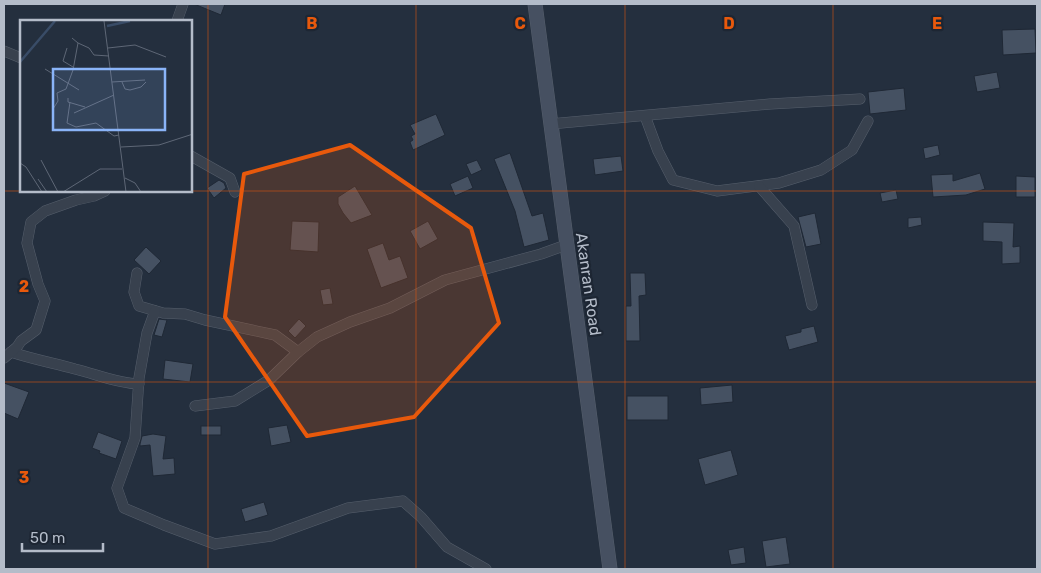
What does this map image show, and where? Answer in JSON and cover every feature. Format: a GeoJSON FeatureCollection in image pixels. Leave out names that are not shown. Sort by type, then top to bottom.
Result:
{"type":"FeatureCollection","features":[{"type":"Feature","properties":{"kind":"main road","name":"Akanran Road"},"geometry":{"type":"LineString","coordinates":[[535,4],[610,569]]}},
{"type":"Feature","properties":{"kind":"street"},"geometry":{"type":"LineString","coordinates":[[177,20],[183,4]]}},
{"type":"Feature","properties":{"kind":"street"},"geometry":{"type":"LineString","coordinates":[[4,51],[20,58]]}},
{"type":"Feature","properties":{"kind":"street"},"geometry":{"type":"LineString","coordinates":[[550,124],[770,104],[860,99]]}},
{"type":"Feature","properties":{"kind":"street"},"geometry":{"type":"LineString","coordinates":[[645,116],[658,151],[674,180],[717,191],[779,184],[822,170],[852,150],[868,121]]}},
{"type":"Feature","properties":{"kind":"street"},"geometry":{"type":"LineString","coordinates":[[192,157],[230,178],[235,192]]}},
{"type":"Feature","properties":{"kind":"street"},"geometry":{"type":"LineString","coordinates":[[758,186],[794,226],[812,305]]}},
{"type":"Feature","properties":{"kind":"street"},"geometry":{"type":"LineString","coordinates":[[8,355],[21,341],[36,330],[45,301],[26,243],[31,222],[45,211],[103,192]]}},
{"type":"Feature","properties":{"kind":"street"},"geometry":{"type":"LineString","coordinates":[[195,406],[235,401],[269,380],[298,352],[317,337],[350,322],[390,308],[444,280],[541,254],[566,245]]}},
{"type":"Feature","properties":{"kind":"street"},"geometry":{"type":"LineString","coordinates":[[138,273],[134,292],[138,306],[163,313],[185,314],[205,320],[275,334],[298,352]]}},
{"type":"Feature","properties":{"kind":"street"},"geometry":{"type":"LineString","coordinates":[[155,311],[146,333],[138,384],[135,438],[117,488],[124,508],[215,544],[271,536],[348,508],[403,501],[421,517],[447,547],[486,569]]}},
{"type":"Feature","properties":{"kind":"street"},"geometry":{"type":"LineString","coordinates":[[8,355],[73,368],[122,383],[138,384]]}},
{"type":"Feature","properties":{"kind":"highlighted area"},"geometry":{"type":"Polygon","coordinates":[[[350,145],[471,228],[499,323],[414,417],[307,436],[225,317],[244,174],[350,145]]]}},
{"type":"Feature","properties":{"kind":"building"},"geometry":{"type":"Polygon","coordinates":[[[194,4],[225,4],[221,15],[194,4]]]}},
{"type":"Feature","properties":{"kind":"building"},"geometry":{"type":"Polygon","coordinates":[[[1035,29],[1036,53],[1003,55],[1002,30],[1035,29]]]}},
{"type":"Feature","properties":{"kind":"building"},"geometry":{"type":"Polygon","coordinates":[[[997,72],[1000,88],[977,92],[974,76],[997,72]]]}},
{"type":"Feature","properties":{"kind":"building"},"geometry":{"type":"Polygon","coordinates":[[[904,88],[906,110],[870,114],[868,92],[904,88]]]}},
{"type":"Feature","properties":{"kind":"building"},"geometry":{"type":"Polygon","coordinates":[[[436,114],[445,135],[413,150],[410,142],[413,140],[411,136],[415,134],[410,125],[436,114]]]}},
{"type":"Feature","properties":{"kind":"building"},"geometry":{"type":"Polygon","coordinates":[[[938,145],[940,155],[925,159],[923,148],[938,145]]]}},
{"type":"Feature","properties":{"kind":"building"},"geometry":{"type":"Polygon","coordinates":[[[510,153],[532,216],[543,213],[549,240],[524,247],[515,211],[494,159],[510,153]]]}},
{"type":"Feature","properties":{"kind":"building"},"geometry":{"type":"Polygon","coordinates":[[[621,156],[623,171],[595,175],[593,159],[621,156]]]}},
{"type":"Feature","properties":{"kind":"building"},"geometry":{"type":"Polygon","coordinates":[[[477,160],[482,170],[471,175],[466,164],[477,160]]]}},
{"type":"Feature","properties":{"kind":"building"},"geometry":{"type":"Polygon","coordinates":[[[980,173],[985,189],[966,195],[933,197],[931,175],[953,174],[953,181],[980,173]]]}},
{"type":"Feature","properties":{"kind":"building"},"geometry":{"type":"Polygon","coordinates":[[[468,176],[473,188],[455,196],[450,184],[468,176]]]}},
{"type":"Feature","properties":{"kind":"building"},"geometry":{"type":"Polygon","coordinates":[[[1016,176],[1035,177],[1035,197],[1016,197],[1016,176]]]}},
{"type":"Feature","properties":{"kind":"building"},"geometry":{"type":"Polygon","coordinates":[[[219,180],[224,183],[226,188],[214,198],[207,188],[219,180]]]}},
{"type":"Feature","properties":{"kind":"building"},"geometry":{"type":"Polygon","coordinates":[[[355,186],[372,215],[351,223],[338,204],[338,197],[355,186]]]}},
{"type":"Feature","properties":{"kind":"building"},"geometry":{"type":"Polygon","coordinates":[[[896,190],[898,199],[882,202],[880,193],[896,190]]]}},
{"type":"Feature","properties":{"kind":"building"},"geometry":{"type":"Polygon","coordinates":[[[815,213],[821,244],[806,247],[798,217],[815,213]]]}},
{"type":"Feature","properties":{"kind":"building"},"geometry":{"type":"Polygon","coordinates":[[[921,217],[922,225],[908,228],[908,218],[921,217]]]}},
{"type":"Feature","properties":{"kind":"building"},"geometry":{"type":"Polygon","coordinates":[[[292,221],[319,222],[318,252],[290,250],[292,221]]]}},
{"type":"Feature","properties":{"kind":"building"},"geometry":{"type":"Polygon","coordinates":[[[428,221],[438,239],[420,249],[410,231],[428,221]]]}},
{"type":"Feature","properties":{"kind":"building"},"geometry":{"type":"Polygon","coordinates":[[[983,222],[1014,223],[1013,247],[1020,246],[1020,263],[1002,264],[1002,242],[983,241],[983,222]]]}},
{"type":"Feature","properties":{"kind":"building"},"geometry":{"type":"Polygon","coordinates":[[[383,243],[389,260],[400,256],[408,278],[381,288],[367,249],[383,243]]]}},
{"type":"Feature","properties":{"kind":"building"},"geometry":{"type":"Polygon","coordinates":[[[146,247],[161,261],[149,274],[134,260],[146,247]]]}},
{"type":"Feature","properties":{"kind":"building"},"geometry":{"type":"Polygon","coordinates":[[[630,273],[645,273],[646,295],[639,296],[640,341],[626,341],[626,306],[631,306],[630,273]]]}},
{"type":"Feature","properties":{"kind":"building"},"geometry":{"type":"Polygon","coordinates":[[[330,288],[333,304],[323,305],[320,290],[330,288]]]}},
{"type":"Feature","properties":{"kind":"building"},"geometry":{"type":"Polygon","coordinates":[[[159,319],[167,320],[162,337],[154,335],[159,319]]]}},
{"type":"Feature","properties":{"kind":"building"},"geometry":{"type":"Polygon","coordinates":[[[299,319],[306,326],[295,338],[288,331],[299,319]]]}},
{"type":"Feature","properties":{"kind":"building"},"geometry":{"type":"Polygon","coordinates":[[[814,326],[818,342],[789,350],[785,336],[814,326]]]}},
{"type":"Feature","properties":{"kind":"building"},"geometry":{"type":"Polygon","coordinates":[[[165,360],[193,364],[190,382],[163,379],[165,360]]]}},
{"type":"Feature","properties":{"kind":"building"},"geometry":{"type":"Polygon","coordinates":[[[4,383],[29,392],[18,419],[4,413],[4,383]]]}},
{"type":"Feature","properties":{"kind":"building"},"geometry":{"type":"Polygon","coordinates":[[[732,385],[733,402],[701,405],[700,388],[732,385]]]}},
{"type":"Feature","properties":{"kind":"building"},"geometry":{"type":"Polygon","coordinates":[[[627,396],[668,396],[668,420],[627,420],[627,396]]]}},
{"type":"Feature","properties":{"kind":"building"},"geometry":{"type":"Polygon","coordinates":[[[287,425],[291,442],[271,446],[268,428],[287,425]]]}},
{"type":"Feature","properties":{"kind":"building"},"geometry":{"type":"Polygon","coordinates":[[[201,426],[221,426],[221,435],[201,435],[201,426]]]}},
{"type":"Feature","properties":{"kind":"building"},"geometry":{"type":"Polygon","coordinates":[[[98,432],[122,441],[116,459],[99,453],[100,451],[92,448],[98,432]]]}},
{"type":"Feature","properties":{"kind":"building"},"geometry":{"type":"Polygon","coordinates":[[[153,434],[166,436],[163,459],[174,458],[175,474],[153,476],[150,445],[140,446],[140,444],[142,436],[153,434]]]}},
{"type":"Feature","properties":{"kind":"building"},"geometry":{"type":"Polygon","coordinates":[[[731,450],[738,475],[705,485],[698,459],[731,450]]]}},
{"type":"Feature","properties":{"kind":"building"},"geometry":{"type":"Polygon","coordinates":[[[264,502],[268,515],[245,522],[241,509],[264,502]]]}},
{"type":"Feature","properties":{"kind":"building"},"geometry":{"type":"Polygon","coordinates":[[[786,537],[790,564],[766,567],[762,541],[786,537]]]}},
{"type":"Feature","properties":{"kind":"building"},"geometry":{"type":"Polygon","coordinates":[[[744,547],[746,563],[731,565],[728,550],[744,547]]]}}]}
